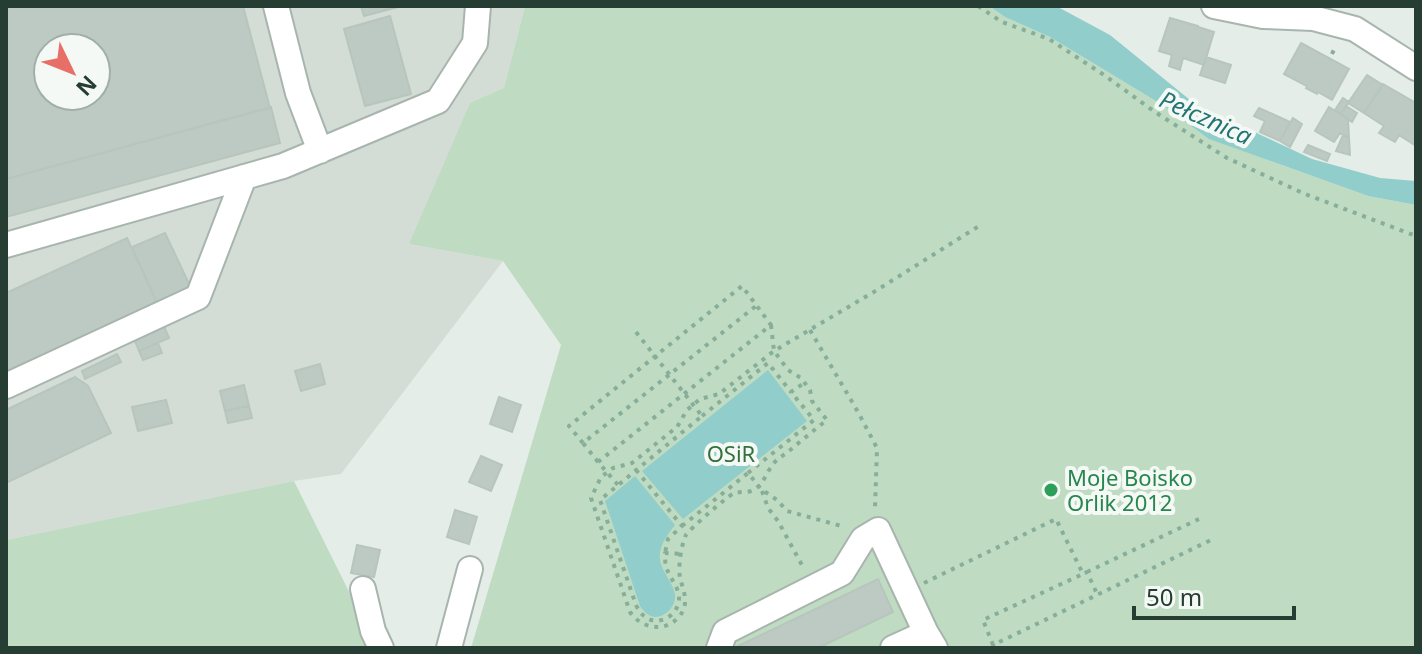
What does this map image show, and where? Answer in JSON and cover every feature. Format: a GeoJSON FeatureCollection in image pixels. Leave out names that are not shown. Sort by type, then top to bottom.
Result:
{"type":"FeatureCollection","features":[{"type":"Feature","properties":{"kind":"street"},"geometry":{"type":"LineString","coordinates":[[276,6],[298,93],[320,151]]}},
{"type":"Feature","properties":{"kind":"street"},"geometry":{"type":"LineString","coordinates":[[6,245],[283,166],[438,101],[475,43],[478,6]]}},
{"type":"Feature","properties":{"kind":"street"},"geometry":{"type":"LineString","coordinates":[[1214,6],[1263,16],[1313,18],[1355,29],[1416,68]]}},
{"type":"Feature","properties":{"kind":"street"},"geometry":{"type":"LineString","coordinates":[[6,386],[198,297],[244,177]]}},
{"type":"Feature","properties":{"kind":"street"},"geometry":{"type":"LineString","coordinates":[[719,648],[725,632],[842,573],[871,535],[907,591],[931,640],[893,648]]}},
{"type":"Feature","properties":{"kind":"street"},"geometry":{"type":"LineString","coordinates":[[449,648],[470,569]]}},
{"type":"Feature","properties":{"kind":"street"},"geometry":{"type":"LineString","coordinates":[[363,589],[373,631],[381,648]]}},
{"type":"Feature","properties":{"kind":"path"},"geometry":{"type":"LineString","coordinates":[[978,6],[1002,22],[1049,39],[1227,158],[1305,194],[1416,236]]}},
{"type":"Feature","properties":{"kind":"path"},"geometry":{"type":"LineString","coordinates":[[618,485],[607,473],[569,426],[742,286],[771,325],[774,351],[788,370],[801,378],[810,390],[812,401],[827,420],[774,463],[760,487],[733,494],[687,532],[681,554],[681,579],[686,597],[680,616],[668,625],[645,625],[630,612],[591,498],[601,477],[607,473],[613,468],[632,463],[677,427],[687,410],[700,399],[719,394],[774,351],[979,226]]}},
{"type":"Feature","properties":{"kind":"path"},"geometry":{"type":"LineString","coordinates":[[583,443],[756,306]]}},
{"type":"Feature","properties":{"kind":"path"},"geometry":{"type":"LineString","coordinates":[[598,462],[771,325]]}},
{"type":"Feature","properties":{"kind":"path"},"geometry":{"type":"LineString","coordinates":[[748,473],[787,511],[871,535],[875,512],[877,448],[810,330]]}},
{"type":"Feature","properties":{"kind":"path"},"geometry":{"type":"LineString","coordinates":[[636,332],[702,416]]}},
{"type":"Feature","properties":{"kind":"path"},"geometry":{"type":"LineString","coordinates":[[768,363],[791,392],[814,420],[668,539],[665,553],[667,571],[679,601],[669,616],[659,621],[643,617],[636,605],[600,500],[768,363]]}},
{"type":"Feature","properties":{"kind":"path"},"geometry":{"type":"LineString","coordinates":[[791,392],[804,383]]}},
{"type":"Feature","properties":{"kind":"path"},"geometry":{"type":"LineString","coordinates":[[636,470],[682,526]]}},
{"type":"Feature","properties":{"kind":"path"},"geometry":{"type":"LineString","coordinates":[[760,487],[768,508],[814,586]]}},
{"type":"Feature","properties":{"kind":"path"},"geometry":{"type":"LineString","coordinates":[[907,591],[1056,519],[1098,596]]}},
{"type":"Feature","properties":{"kind":"path"},"geometry":{"type":"LineString","coordinates":[[1199,519],[983,620],[993,647],[1211,540]]}},
{"type":"Feature","properties":{"kind":"path"},"geometry":{"type":"LineString","coordinates":[[665,553],[681,554]]}},
{"type":"Feature","properties":{"kind":"shaded area"},"geometry":{"type":"Polygon","coordinates":[[[6,6],[525,6],[504,88],[409,244],[503,261],[341,474],[6,540],[6,6]]]}},
{"type":"Feature","properties":{"kind":"green space","name":"OSiR"},"geometry":{"type":"Polygon","coordinates":[[[525,6],[989,6],[1005,17],[1050,37],[1164,106],[1210,139],[1368,196],[1416,205],[1416,648],[471,648],[561,345],[503,261],[409,244],[470,103],[504,88],[525,6]]]}},
{"type":"Feature","properties":{"kind":"green space"},"geometry":{"type":"Polygon","coordinates":[[[294,481],[377,648],[6,648],[6,540],[294,481]]]}},
{"type":"Feature","properties":{"kind":"water","name":"Pełcznica"},"geometry":{"type":"Polygon","coordinates":[[[989,6],[1056,6],[1110,35],[1195,104],[1312,159],[1380,178],[1416,181],[1416,205],[1368,196],[1209,139],[1164,106],[1050,37],[1005,17],[989,6]]]}},
{"type":"Feature","properties":{"kind":"water"},"geometry":{"type":"Polygon","coordinates":[[[768,370],[807,421],[683,519],[642,471],[768,370]]]}},
{"type":"Feature","properties":{"kind":"water"},"geometry":{"type":"Polygon","coordinates":[[[635,476],[675,525],[664,541],[660,559],[675,599],[670,610],[659,617],[648,615],[640,606],[605,501],[635,476]]]}},
{"type":"Feature","properties":{"kind":"building"},"geometry":{"type":"Polygon","coordinates":[[[6,6],[243,6],[270,108],[6,179],[6,6]]]}},
{"type":"Feature","properties":{"kind":"building"},"geometry":{"type":"Polygon","coordinates":[[[361,6],[402,6],[364,16],[361,6]]]}},
{"type":"Feature","properties":{"kind":"building"},"geometry":{"type":"Polygon","coordinates":[[[390,16],[411,94],[365,106],[344,29],[390,16]]]}},
{"type":"Feature","properties":{"kind":"building"},"geometry":{"type":"Polygon","coordinates":[[[1170,18],[1214,32],[1204,65],[1183,58],[1180,70],[1169,66],[1172,55],[1159,51],[1170,18]]]}},
{"type":"Feature","properties":{"kind":"building"},"geometry":{"type":"Polygon","coordinates":[[[1301,43],[1349,69],[1332,100],[1284,74],[1301,43]]]}},
{"type":"Feature","properties":{"kind":"building"},"geometry":{"type":"Polygon","coordinates":[[[1206,57],[1231,65],[1225,83],[1200,75],[1206,57]]]}},
{"type":"Feature","properties":{"kind":"building"},"geometry":{"type":"Polygon","coordinates":[[[1367,75],[1383,85],[1364,113],[1348,103],[1367,75]]]}},
{"type":"Feature","properties":{"kind":"building"},"geometry":{"type":"Polygon","coordinates":[[[1383,84],[1416,103],[1416,146],[1399,135],[1395,142],[1379,133],[1384,126],[1364,113],[1383,84]]]}},
{"type":"Feature","properties":{"kind":"building"},"geometry":{"type":"Polygon","coordinates":[[[1343,98],[1349,102],[1341,114],[1335,110],[1343,98]]]}},
{"type":"Feature","properties":{"kind":"building"},"geometry":{"type":"Polygon","coordinates":[[[1346,106],[1357,113],[1352,122],[1341,114],[1346,106]]]}},
{"type":"Feature","properties":{"kind":"building"},"geometry":{"type":"Polygon","coordinates":[[[271,107],[280,143],[6,217],[6,179],[271,107]]]}},
{"type":"Feature","properties":{"kind":"building"},"geometry":{"type":"Polygon","coordinates":[[[1329,107],[1348,119],[1349,138],[1340,133],[1334,142],[1315,131],[1329,107]]]}},
{"type":"Feature","properties":{"kind":"building"},"geometry":{"type":"Polygon","coordinates":[[[1259,108],[1290,122],[1280,141],[1260,132],[1265,121],[1254,116],[1259,108]]]}},
{"type":"Feature","properties":{"kind":"building"},"geometry":{"type":"Polygon","coordinates":[[[1293,118],[1302,124],[1290,147],[1280,141],[1293,118]]]}},
{"type":"Feature","properties":{"kind":"building"},"geometry":{"type":"Polygon","coordinates":[[[1343,135],[1349,138],[1350,155],[1336,151],[1343,135]]]}},
{"type":"Feature","properties":{"kind":"building"},"geometry":{"type":"Polygon","coordinates":[[[1308,145],[1330,154],[1327,161],[1304,152],[1308,145]]]}},
{"type":"Feature","properties":{"kind":"building"},"geometry":{"type":"Polygon","coordinates":[[[165,233],[192,290],[158,305],[132,247],[165,233]]]}},
{"type":"Feature","properties":{"kind":"building"},"geometry":{"type":"Polygon","coordinates":[[[127,238],[158,305],[6,371],[6,293],[127,238]]]}},
{"type":"Feature","properties":{"kind":"building"},"geometry":{"type":"Polygon","coordinates":[[[163,324],[169,338],[139,351],[133,336],[163,324]]]}},
{"type":"Feature","properties":{"kind":"building"},"geometry":{"type":"Polygon","coordinates":[[[158,343],[162,353],[143,360],[139,351],[158,343]]]}},
{"type":"Feature","properties":{"kind":"building"},"geometry":{"type":"Polygon","coordinates":[[[117,354],[121,362],[85,379],[82,371],[117,354]]]}},
{"type":"Feature","properties":{"kind":"building"},"geometry":{"type":"Polygon","coordinates":[[[320,364],[325,384],[301,391],[295,371],[320,364]]]}},
{"type":"Feature","properties":{"kind":"building"},"geometry":{"type":"Polygon","coordinates":[[[75,377],[88,386],[111,433],[6,483],[6,410],[75,377]]]}},
{"type":"Feature","properties":{"kind":"building"},"geometry":{"type":"Polygon","coordinates":[[[244,385],[249,406],[225,411],[220,391],[244,385]]]}},
{"type":"Feature","properties":{"kind":"building"},"geometry":{"type":"Polygon","coordinates":[[[499,397],[521,405],[512,432],[490,424],[499,397]]]}},
{"type":"Feature","properties":{"kind":"building"},"geometry":{"type":"Polygon","coordinates":[[[166,400],[172,423],[138,431],[132,407],[166,400]]]}},
{"type":"Feature","properties":{"kind":"building"},"geometry":{"type":"Polygon","coordinates":[[[249,406],[252,418],[228,423],[225,411],[249,406]]]}},
{"type":"Feature","properties":{"kind":"building"},"geometry":{"type":"Polygon","coordinates":[[[481,456],[502,465],[491,491],[469,482],[481,456]]]}},
{"type":"Feature","properties":{"kind":"building"},"geometry":{"type":"Polygon","coordinates":[[[455,510],[477,517],[469,544],[447,537],[455,510]]]}},
{"type":"Feature","properties":{"kind":"building"},"geometry":{"type":"Polygon","coordinates":[[[357,545],[380,550],[374,577],[351,573],[357,545]]]}},
{"type":"Feature","properties":{"kind":"building"},"geometry":{"type":"Polygon","coordinates":[[[878,579],[893,612],[818,648],[734,648],[878,579]]]}},
{"type":"Feature","properties":{"kind":"place","name":"Moje Boisko Orlik 2012"},"geometry":{"type":"Point","coordinates":[1051,490]}}]}
